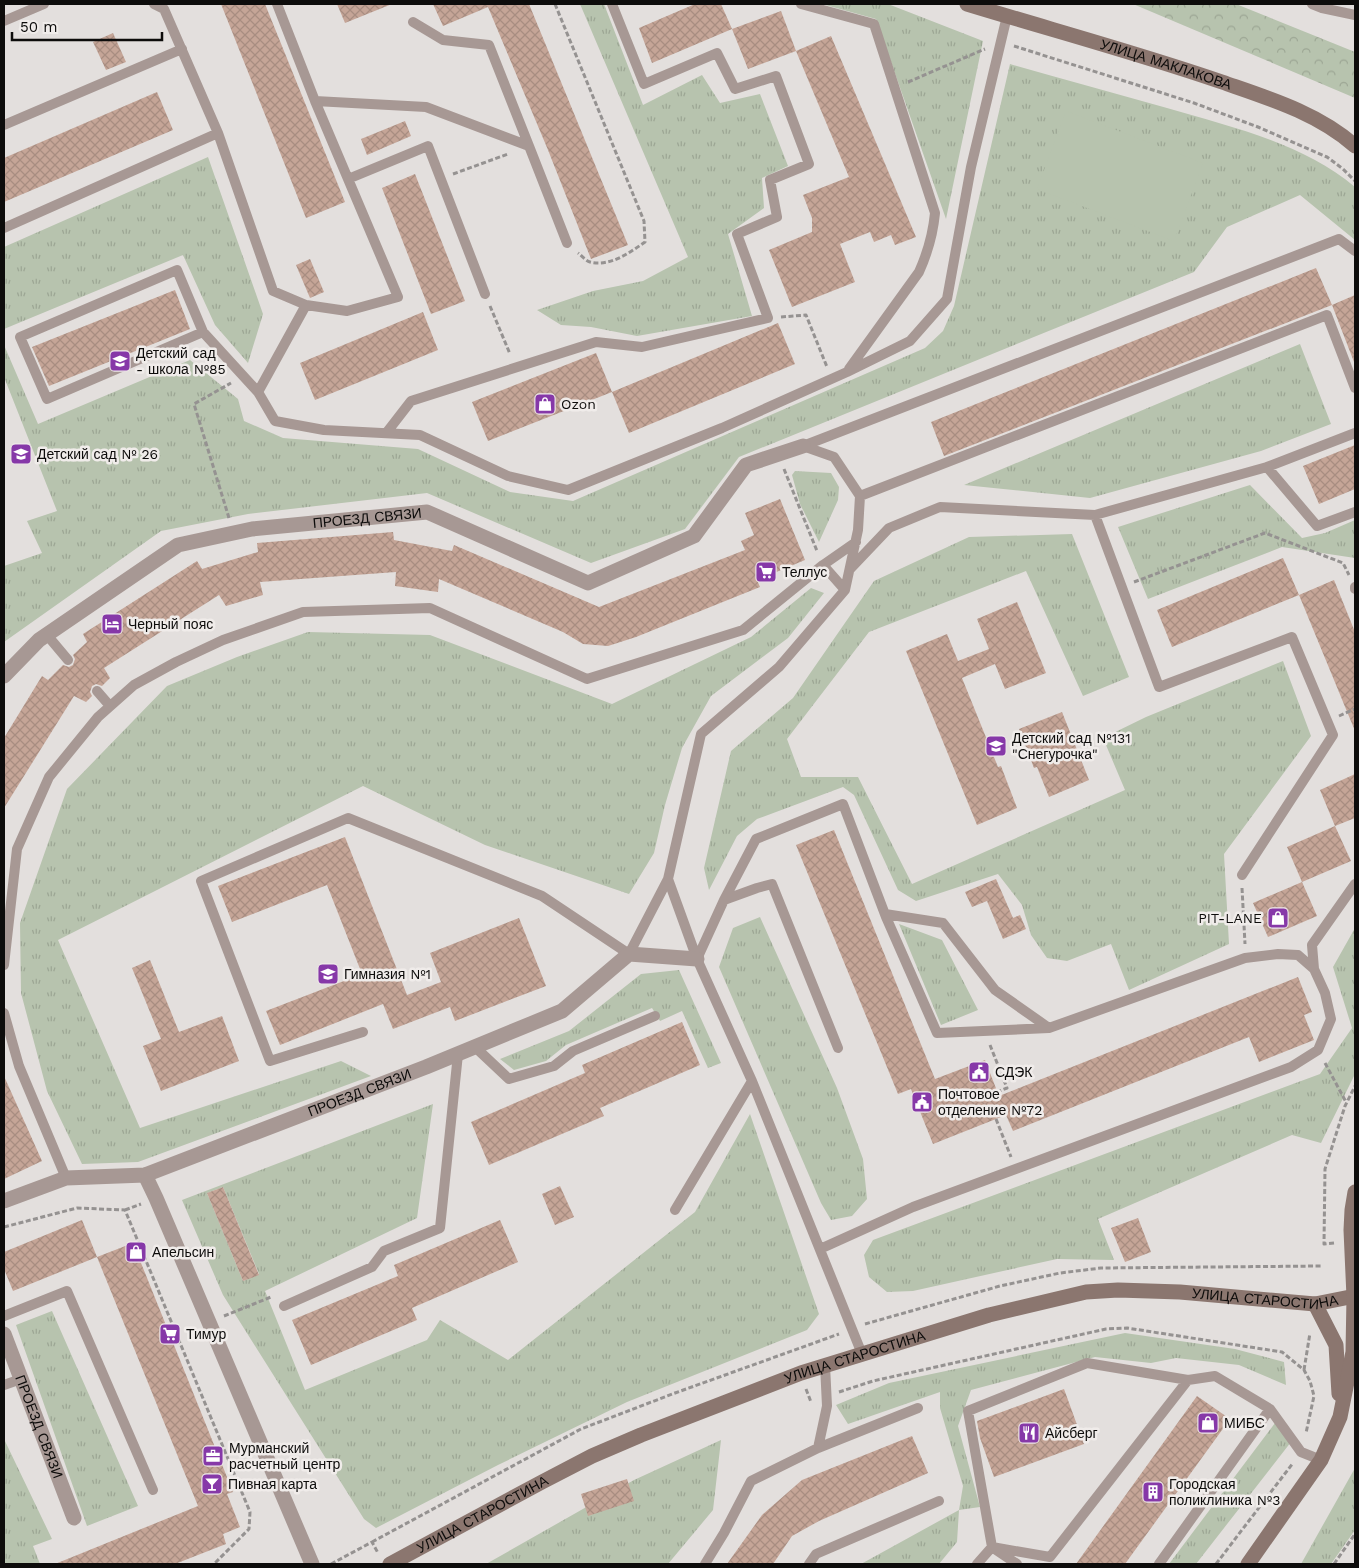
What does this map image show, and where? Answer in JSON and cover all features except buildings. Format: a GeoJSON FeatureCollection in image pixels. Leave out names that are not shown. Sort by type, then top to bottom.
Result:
{"type":"FeatureCollection","features":[{"type":"Feature","properties":{"kind":"main road","name":"УЛИЦА МАКЛАКОВА"},"geometry":{"type":"LineString","coordinates":[[967,4],[1155,59],[1280,102],[1326,124],[1346,137],[1355,146]]}},
{"type":"Feature","properties":{"kind":"main road"},"geometry":{"type":"LineString","coordinates":[[1340,1417],[1353,1352],[1355,1296],[1353,1220],[1355,1192]]}},
{"type":"Feature","properties":{"kind":"main road","name":"УЛИЦА СТАРОСТИНА"},"geometry":{"type":"LineString","coordinates":[[393,1561],[592,1456],[642,1435],[825,1365],[989,1315],[1086,1292],[1147,1290],[1315,1304],[1355,1296]]}},
{"type":"Feature","properties":{"kind":"main road"},"geometry":{"type":"LineString","coordinates":[[1315,1304],[1336,1345],[1340,1417]]}},
{"type":"Feature","properties":{"kind":"main road"},"geometry":{"type":"LineString","coordinates":[[1248,1564],[1321,1460],[1340,1417],[1355,1393]]}},
{"type":"Feature","properties":{"kind":"street","name":"ПРОЕЗД СВЯЗИ"},"geometry":{"type":"LineString","coordinates":[[4,676],[39,640],[178,545],[252,529],[427,512],[588,583],[694,536],[746,465],[802,446]]}},
{"type":"Feature","properties":{"kind":"street","name":"ПРОЕЗД СВЯЗИ"},"geometry":{"type":"LineString","coordinates":[[4,1201],[66,1178],[145,1175],[458,1054],[562,1011],[629,954]]}},
{"type":"Feature","properties":{"kind":"street"},"geometry":{"type":"LineString","coordinates":[[629,954],[697,959]]}},
{"type":"Feature","properties":{"kind":"street"},"geometry":{"type":"LineString","coordinates":[[145,1175],[312,1564]]}},
{"type":"Feature","properties":{"kind":"street","name":"ПРОЕЗД СВЯЗИ"},"geometry":{"type":"LineString","coordinates":[[4,1334],[74,1518]]}},
{"type":"Feature","properties":{"kind":"lane"},"geometry":{"type":"LineString","coordinates":[[4,21],[44,4]]}},
{"type":"Feature","properties":{"kind":"lane"},"geometry":{"type":"LineString","coordinates":[[154,4],[164,9],[218,133],[272,291],[306,305],[347,311],[398,297],[315,101],[277,4]]}},
{"type":"Feature","properties":{"kind":"lane"},"geometry":{"type":"LineString","coordinates":[[387,432],[411,401],[596,342],[642,347],[768,318],[737,234],[777,217],[770,180],[809,164],[776,76],[735,89],[717,53],[644,84],[612,4]]}},
{"type":"Feature","properties":{"kind":"lane"},"geometry":{"type":"LineString","coordinates":[[801,4],[874,24],[935,213],[934,229],[928,254],[919,272],[847,372]]}},
{"type":"Feature","properties":{"kind":"lane"},"geometry":{"type":"LineString","coordinates":[[1319,5],[1355,15]]}},
{"type":"Feature","properties":{"kind":"lane"},"geometry":{"type":"LineString","coordinates":[[204,332],[47,399],[20,337],[177,270],[204,332],[258,392],[275,421],[324,430],[420,435],[508,476],[568,490],[722,428],[832,379],[910,341],[947,299],[971,167],[1007,16]]}},
{"type":"Feature","properties":{"kind":"lane"},"geometry":{"type":"LineString","coordinates":[[413,22],[443,40],[489,45],[567,243]]}},
{"type":"Feature","properties":{"kind":"lane"},"geometry":{"type":"LineString","coordinates":[[4,126],[182,49]]}},
{"type":"Feature","properties":{"kind":"lane"},"geometry":{"type":"LineString","coordinates":[[315,101],[426,107],[529,146]]}},
{"type":"Feature","properties":{"kind":"lane"},"geometry":{"type":"LineString","coordinates":[[4,228],[218,133]]}},
{"type":"Feature","properties":{"kind":"lane"},"geometry":{"type":"LineString","coordinates":[[348,179],[428,146],[485,294]]}},
{"type":"Feature","properties":{"kind":"lane"},"geometry":{"type":"LineString","coordinates":[[802,446],[1339,239],[1355,251]]}},
{"type":"Feature","properties":{"kind":"lane"},"geometry":{"type":"LineString","coordinates":[[258,392],[306,305]]}},
{"type":"Feature","properties":{"kind":"lane"},"geometry":{"type":"LineString","coordinates":[[860,496],[1327,315],[1355,388]]}},
{"type":"Feature","properties":{"kind":"lane"},"geometry":{"type":"LineString","coordinates":[[850,569],[889,528],[940,507],[1095,515],[1268,467],[1355,434]]}},
{"type":"Feature","properties":{"kind":"lane"},"geometry":{"type":"LineString","coordinates":[[363,1032],[270,1062],[201,881],[348,818],[542,896],[629,954],[668,879],[701,734],[779,668],[845,590],[858,530],[860,496],[834,457],[802,446]]}},
{"type":"Feature","properties":{"kind":"lane"},"geometry":{"type":"LineString","coordinates":[[1268,467],[1317,526],[1355,512]]}},
{"type":"Feature","properties":{"kind":"lane"},"geometry":{"type":"LineString","coordinates":[[1095,515],[1159,687],[1292,637],[1333,735],[1242,875]]}},
{"type":"Feature","properties":{"kind":"lane"},"geometry":{"type":"LineString","coordinates":[[4,965],[17,849],[49,777],[98,717],[134,684],[176,662],[223,640],[303,612],[430,608],[587,679],[743,630],[823,565],[856,542]]}},
{"type":"Feature","properties":{"kind":"lane"},"geometry":{"type":"LineString","coordinates":[[823,565],[845,590]]}},
{"type":"Feature","properties":{"kind":"lane"},"geometry":{"type":"LineString","coordinates":[[47,635],[68,660]]}},
{"type":"Feature","properties":{"kind":"lane"},"geometry":{"type":"LineString","coordinates":[[97,692],[110,706]]}},
{"type":"Feature","properties":{"kind":"lane"},"geometry":{"type":"LineString","coordinates":[[697,959],[724,900],[756,838],[843,804],[885,914],[937,1033],[1049,1028],[1245,958],[1278,954],[1298,955],[1314,969]]}},
{"type":"Feature","properties":{"kind":"lane"},"geometry":{"type":"LineString","coordinates":[[668,879],[697,959],[752,1081],[862,1354]]}},
{"type":"Feature","properties":{"kind":"lane"},"geometry":{"type":"LineString","coordinates":[[724,900],[772,884],[838,1048]]}},
{"type":"Feature","properties":{"kind":"lane"},"geometry":{"type":"LineString","coordinates":[[820,1248],[913,1207],[1291,1067],[1318,1050],[1331,1019],[1325,993],[1314,969],[1312,945],[1355,884]]}},
{"type":"Feature","properties":{"kind":"lane"},"geometry":{"type":"LineString","coordinates":[[885,914],[943,923],[995,990],[1049,1028]]}},
{"type":"Feature","properties":{"kind":"lane"},"geometry":{"type":"LineString","coordinates":[[4,1013],[19,1066],[66,1178]]}},
{"type":"Feature","properties":{"kind":"lane"},"geometry":{"type":"LineString","coordinates":[[475,1047],[509,1079],[554,1066],[573,1051],[655,1016]]}},
{"type":"Feature","properties":{"kind":"lane"},"geometry":{"type":"LineString","coordinates":[[284,1306],[372,1267],[384,1251],[440,1228],[458,1054]]}},
{"type":"Feature","properties":{"kind":"lane"},"geometry":{"type":"LineString","coordinates":[[675,1210],[752,1081]]}},
{"type":"Feature","properties":{"kind":"lane"},"geometry":{"type":"LineString","coordinates":[[4,1316],[67,1291],[154,1490]]}},
{"type":"Feature","properties":{"kind":"lane"},"geometry":{"type":"LineString","coordinates":[[1017,1564],[992,1547],[968,1411],[1087,1363],[1188,1380],[1215,1376],[1270,1409],[1301,1452],[1321,1460]]}},
{"type":"Feature","properties":{"kind":"lane"},"geometry":{"type":"LineString","coordinates":[[818,1448],[827,1406],[825,1365]]}},
{"type":"Feature","properties":{"kind":"lane"},"geometry":{"type":"LineString","coordinates":[[4,1385],[21,1379]]}},
{"type":"Feature","properties":{"kind":"lane"},"geometry":{"type":"LineString","coordinates":[[992,1547],[1050,1557],[1188,1380]]}},
{"type":"Feature","properties":{"kind":"lane"},"geometry":{"type":"LineString","coordinates":[[705,1564],[724,1534],[751,1481],[818,1448],[918,1408]]}},
{"type":"Feature","properties":{"kind":"lane"},"geometry":{"type":"LineString","coordinates":[[1159,1564],[1270,1409]]}},
{"type":"Feature","properties":{"kind":"lane"},"geometry":{"type":"LineString","coordinates":[[809,1564],[816,1554],[939,1501]]}},
{"type":"Feature","properties":{"kind":"lane"},"geometry":{"type":"LineString","coordinates":[[977,1564],[992,1547]]}},
{"type":"Feature","properties":{"kind":"path"},"geometry":{"type":"LineString","coordinates":[[555,4],[644,221],[645,242],[627,255],[604,263],[588,262],[567,243]]}},
{"type":"Feature","properties":{"kind":"path"},"geometry":{"type":"LineString","coordinates":[[894,88],[1001,42],[1194,103],[1258,127],[1327,157],[1355,181]]}},
{"type":"Feature","properties":{"kind":"path"},"geometry":{"type":"LineString","coordinates":[[440,178],[529,146]]}},
{"type":"Feature","properties":{"kind":"path"},"geometry":{"type":"LineString","coordinates":[[485,294],[516,368]]}},
{"type":"Feature","properties":{"kind":"path"},"geometry":{"type":"LineString","coordinates":[[768,318],[806,315],[832,379]]}},
{"type":"Feature","properties":{"kind":"path"},"geometry":{"type":"LineString","coordinates":[[234,532],[194,404],[244,376]]}},
{"type":"Feature","properties":{"kind":"path"},"geometry":{"type":"LineString","coordinates":[[778,454],[823,565]]}},
{"type":"Feature","properties":{"kind":"path"},"geometry":{"type":"LineString","coordinates":[[1122,586],[1265,533],[1343,563],[1355,588]]}},
{"type":"Feature","properties":{"kind":"path"},"geometry":{"type":"LineString","coordinates":[[1242,875],[1245,958]]}},
{"type":"Feature","properties":{"kind":"path"},"geometry":{"type":"LineString","coordinates":[[985,1031],[1007,1088],[997,1092]]}},
{"type":"Feature","properties":{"kind":"path"},"geometry":{"type":"LineString","coordinates":[[1318,1050],[1347,1102]]}},
{"type":"Feature","properties":{"kind":"path"},"geometry":{"type":"LineString","coordinates":[[1334,1243],[1324,1244],[1325,1169],[1347,1102],[1355,1086]]}},
{"type":"Feature","properties":{"kind":"path"},"geometry":{"type":"LineString","coordinates":[[996,1119],[1016,1169]]}},
{"type":"Feature","properties":{"kind":"path"},"geometry":{"type":"LineString","coordinates":[[4,1228],[77,1208],[125,1210],[250,1512],[249,1529],[214,1564]]}},
{"type":"Feature","properties":{"kind":"path"},"geometry":{"type":"LineString","coordinates":[[223,1317],[271,1297]]}},
{"type":"Feature","properties":{"kind":"path"},"geometry":{"type":"LineString","coordinates":[[1304,1370],[1310,1334]]}},
{"type":"Feature","properties":{"kind":"path"},"geometry":{"type":"LineString","coordinates":[[1216,1564],[1301,1452],[1311,1416],[1314,1396],[1310,1381]]}},
{"type":"Feature","properties":{"kind":"path"},"geometry":{"type":"LineString","coordinates":[[1334,1564],[1355,1534]]}},
{"type":"Feature","properties":{"kind":"path"},"geometry":{"type":"LineString","coordinates":[[331,1564],[372,1542],[393,1561]]}},
{"type":"Feature","properties":{"kind":"green space"},"geometry":{"type":"Polygon","coordinates":[[[580,4],[604,4],[643,105],[702,75],[720,103],[760,94],[788,166],[762,178],[764,208],[728,234],[752,316],[637,336],[591,327],[561,325],[537,310],[593,291],[643,281],[688,257],[580,4]]]}},
{"type":"Feature","properties":{"kind":"green space"},"geometry":{"type":"Polygon","coordinates":[[[822,4],[888,4],[983,41],[946,219],[876,19],[822,4]]]}},
{"type":"Feature","properties":{"kind":"green space"},"geometry":{"type":"Polygon","coordinates":[[[1133,4],[1236,4],[1355,52],[1355,98],[1133,4]]]}},
{"type":"Feature","properties":{"kind":"green space"},"geometry":{"type":"Polygon","coordinates":[[[1010,64],[1241,130],[1266,138],[1312,159],[1355,187],[1355,240],[1300,195],[1227,227],[1194,272],[739,457],[685,529],[591,563],[427,493],[248,514],[161,531],[4,642],[4,566],[42,553],[27,521],[57,511],[4,377],[4,345],[38,424],[190,360],[238,399],[244,421],[283,438],[418,449],[510,492],[573,501],[925,348],[943,331],[954,306],[1010,64]]]}},
{"type":"Feature","properties":{"kind":"green space"},"geometry":{"type":"Polygon","coordinates":[[[1066,111],[1203,163],[1174,241],[1037,189],[1066,111]]]}},
{"type":"Feature","properties":{"kind":"green space"},"geometry":{"type":"Polygon","coordinates":[[[208,157],[263,314],[248,363],[215,325],[183,255],[4,329],[4,247],[208,157]]]}},
{"type":"Feature","properties":{"kind":"green space"},"geometry":{"type":"Polygon","coordinates":[[[1300,344],[1331,424],[1261,451],[1090,498],[964,485],[1300,344]]]}},
{"type":"Feature","properties":{"kind":"green space"},"geometry":{"type":"Polygon","coordinates":[[[795,471],[831,473],[839,487],[838,500],[819,542],[800,504],[792,475],[795,471]]]}},
{"type":"Feature","properties":{"kind":"green space"},"geometry":{"type":"Polygon","coordinates":[[[1250,485],[1302,538],[1325,533],[1355,520],[1355,558],[1282,547],[1148,599],[1118,527],[1250,485]]]}},
{"type":"Feature","properties":{"kind":"green space"},"geometry":{"type":"Polygon","coordinates":[[[1072,534],[1129,677],[1083,696],[1026,571],[869,632],[787,739],[801,777],[858,777],[912,884],[1125,790],[1103,738],[1146,717],[1283,661],[1311,736],[1224,854],[1229,944],[1129,990],[1111,944],[1067,961],[1047,958],[1031,935],[1022,905],[998,874],[916,901],[898,890],[854,795],[843,787],[757,819],[737,836],[709,890],[704,868],[731,751],[793,698],[874,581],[969,537],[1072,534]]]}},
{"type":"Feature","properties":{"kind":"green space"},"geometry":{"type":"Polygon","coordinates":[[[811,588],[824,593],[788,638],[711,696],[682,748],[665,805],[654,853],[629,894],[485,845],[363,786],[58,940],[140,1128],[341,1061],[371,1076],[138,1162],[82,1164],[47,1091],[21,993],[20,923],[67,789],[167,686],[237,657],[308,632],[430,635],[612,704],[751,637],[811,588]]]}},
{"type":"Feature","properties":{"kind":"green space"},"geometry":{"type":"Polygon","coordinates":[[[760,917],[837,1088],[863,1159],[867,1199],[852,1216],[831,1220],[821,1203],[719,967],[733,928],[760,917]]]}},
{"type":"Feature","properties":{"kind":"green space"},"geometry":{"type":"Polygon","coordinates":[[[899,924],[942,940],[978,1010],[941,1025],[899,924]]]}},
{"type":"Feature","properties":{"kind":"green space"},"geometry":{"type":"Polygon","coordinates":[[[1355,928],[1355,1074],[1321,1143],[1292,1135],[1098,1219],[1114,1260],[1057,1259],[913,1291],[887,1292],[869,1277],[864,1255],[873,1240],[1320,1074],[1352,1028],[1333,967],[1355,928]]]}},
{"type":"Feature","properties":{"kind":"green space"},"geometry":{"type":"Polygon","coordinates":[[[679,970],[721,1063],[708,1068],[682,1011],[660,1021],[652,1008],[566,1045],[546,1061],[514,1070],[500,1059],[569,1031],[641,974],[679,970]]]}},
{"type":"Feature","properties":{"kind":"green space"},"geometry":{"type":"Polygon","coordinates":[[[433,1104],[417,1218],[265,1291],[305,1390],[427,1340],[440,1320],[508,1360],[695,1212],[750,1114],[819,1314],[807,1330],[627,1402],[498,1465],[376,1528],[364,1519],[223,1295],[182,1200],[433,1104]],[[223,1187],[207,1193],[243,1281],[259,1274],[223,1187]]]}},
{"type":"Feature","properties":{"kind":"green space"},"geometry":{"type":"Polygon","coordinates":[[[52,1311],[138,1506],[87,1526],[16,1325],[52,1311]]]}},
{"type":"Feature","properties":{"kind":"green space"},"geometry":{"type":"Polygon","coordinates":[[[1125,1333],[1235,1349],[1284,1362],[1286,1385],[1239,1365],[1176,1358],[1151,1363],[1095,1357],[971,1390],[958,1426],[980,1507],[959,1510],[963,1486],[940,1408],[940,1392],[848,1424],[836,1405],[889,1383],[1125,1333]]]}},
{"type":"Feature","properties":{"kind":"green space"},"geometry":{"type":"Polygon","coordinates":[[[1275,1423],[1291,1442],[1196,1564],[1169,1564],[1275,1423]]]}},
{"type":"Feature","properties":{"kind":"green space"},"geometry":{"type":"Polygon","coordinates":[[[4,1439],[52,1539],[33,1546],[40,1564],[4,1564],[4,1439]]]}},
{"type":"Feature","properties":{"kind":"green space"},"geometry":{"type":"Polygon","coordinates":[[[721,1440],[713,1510],[668,1564],[486,1564],[634,1480],[721,1440]]]}},
{"type":"Feature","properties":{"kind":"green space"},"geometry":{"type":"Polygon","coordinates":[[[1355,1468],[1355,1530],[1331,1564],[1301,1564],[1355,1468]]]}},
{"type":"Feature","properties":{"kind":"green space"},"geometry":{"type":"Polygon","coordinates":[[[959,1510],[957,1542],[939,1564],[861,1564],[959,1510]]]}},
{"type":"Feature","properties":{"kind":"place","name":"Детский сад - школа №85"},"geometry":{"type":"Point","coordinates":[120,361]}},
{"type":"Feature","properties":{"kind":"place","name":"Ozon"},"geometry":{"type":"Point","coordinates":[545,404]}},
{"type":"Feature","properties":{"kind":"place","name":"Детский сад № 26"},"geometry":{"type":"Point","coordinates":[21,454]}},
{"type":"Feature","properties":{"kind":"place","name":"Теллус"},"geometry":{"type":"Point","coordinates":[766,572]}},
{"type":"Feature","properties":{"kind":"place","name":"Черный пояс"},"geometry":{"type":"Point","coordinates":[112,624]}},
{"type":"Feature","properties":{"kind":"place","name":"Детский сад №131 \"Снегурочка\""},"geometry":{"type":"Point","coordinates":[996,746]}},
{"type":"Feature","properties":{"kind":"place","name":"PIT-LANE"},"geometry":{"type":"Point","coordinates":[1278,918]}},
{"type":"Feature","properties":{"kind":"place","name":"Гимназия №1"},"geometry":{"type":"Point","coordinates":[328,974]}},
{"type":"Feature","properties":{"kind":"place","name":"СДЭК"},"geometry":{"type":"Point","coordinates":[979,1072]}},
{"type":"Feature","properties":{"kind":"place","name":"Почтовое отделение №72"},"geometry":{"type":"Point","coordinates":[922,1102]}},
{"type":"Feature","properties":{"kind":"place","name":"Апельсин"},"geometry":{"type":"Point","coordinates":[136,1252]}},
{"type":"Feature","properties":{"kind":"place","name":"Тимур"},"geometry":{"type":"Point","coordinates":[170,1334]}},
{"type":"Feature","properties":{"kind":"place","name":"МИБС"},"geometry":{"type":"Point","coordinates":[1208,1423]}},
{"type":"Feature","properties":{"kind":"place","name":"Айсберг"},"geometry":{"type":"Point","coordinates":[1029,1433]}},
{"type":"Feature","properties":{"kind":"place","name":"Мурманский расчетный центр"},"geometry":{"type":"Point","coordinates":[213,1456]}},
{"type":"Feature","properties":{"kind":"place","name":"Пивная карта"},"geometry":{"type":"Point","coordinates":[212,1484]}},
{"type":"Feature","properties":{"kind":"place","name":"Городская поликлиника №3"},"geometry":{"type":"Point","coordinates":[1153,1492]}}]}
